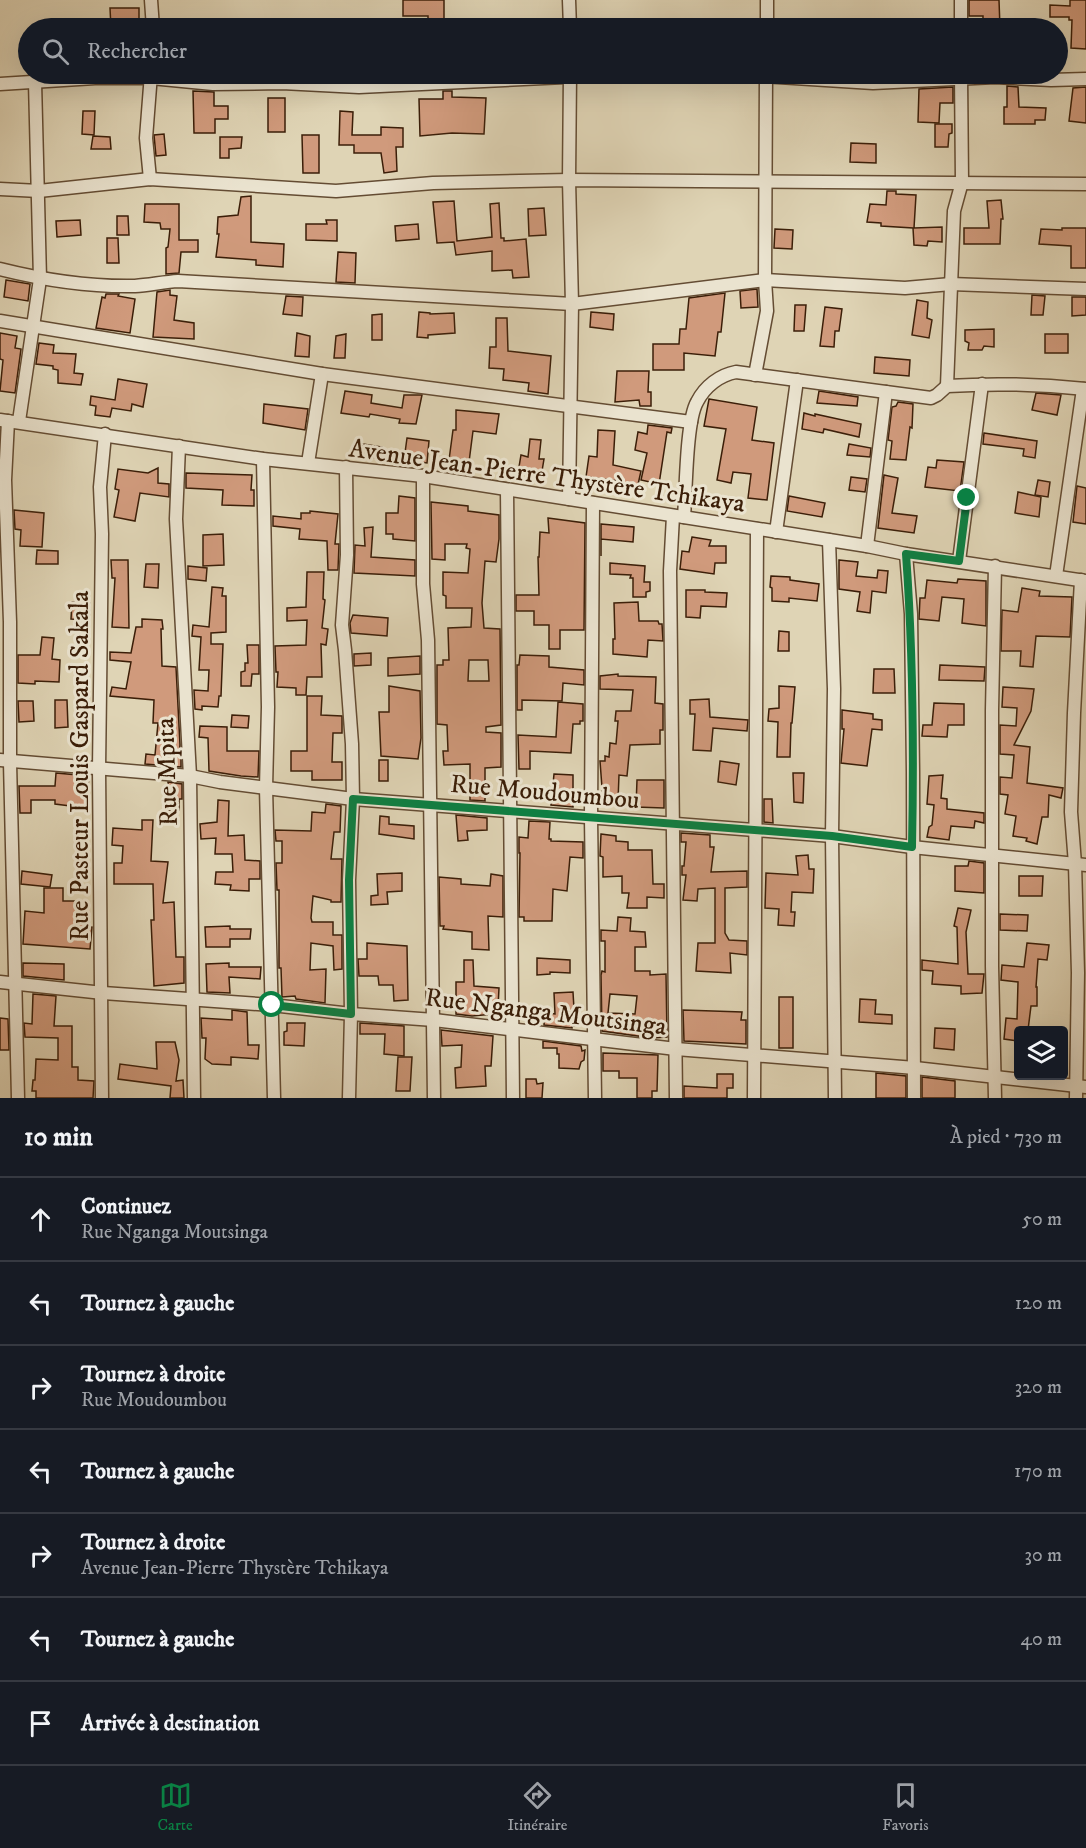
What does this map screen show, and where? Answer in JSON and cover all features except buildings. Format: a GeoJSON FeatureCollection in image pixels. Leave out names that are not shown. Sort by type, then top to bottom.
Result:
{"type":"FeatureCollection","features":[{"type":"Feature","properties":{"kind":"street"},"geometry":{"type":"LineString","coordinates":[[151,0],[152,18]]}},
{"type":"Feature","properties":{"kind":"street"},"geometry":{"type":"LineString","coordinates":[[569,0],[570,18]]}},
{"type":"Feature","properties":{"kind":"street"},"geometry":{"type":"LineString","coordinates":[[767,18],[768,0]]}},
{"type":"Feature","properties":{"kind":"street"},"geometry":{"type":"LineString","coordinates":[[961,0],[961,18]]}},
{"type":"Feature","properties":{"kind":"street"},"geometry":{"type":"LineString","coordinates":[[1068,80],[1086,79]]}},
{"type":"Feature","properties":{"kind":"street"},"geometry":{"type":"LineString","coordinates":[[0,84],[18,83]]}},
{"type":"Feature","properties":{"kind":"street"},"geometry":{"type":"LineString","coordinates":[[18,1098],[16,983],[5,761],[10,622],[5,480],[9,421],[32,326],[40,279],[35,84]]}},
{"type":"Feature","properties":{"kind":"street"},"geometry":{"type":"LineString","coordinates":[[150,84],[146,138],[150,179]]}},
{"type":"Feature","properties":{"kind":"street"},"geometry":{"type":"LineString","coordinates":[[302,84],[360,87],[413,84]]}},
{"type":"Feature","properties":{"kind":"street"},"geometry":{"type":"LineString","coordinates":[[569,499],[572,304],[569,180],[571,84]]}},
{"type":"Feature","properties":{"kind":"street"},"geometry":{"type":"LineString","coordinates":[[755,375],[767,311],[765,280],[766,84]]}},
{"type":"Feature","properties":{"kind":"street"},"geometry":{"type":"LineString","coordinates":[[947,386],[954,211],[962,182],[961,84]]}},
{"type":"Feature","properties":{"kind":"street"},"geometry":{"type":"LineString","coordinates":[[0,189],[39,191],[150,179],[336,191],[433,183],[569,180],[1086,184]]}},
{"type":"Feature","properties":{"kind":"street"},"geometry":{"type":"LineString","coordinates":[[0,269],[40,279],[135,286],[178,281],[572,304],[765,280],[905,288],[951,284],[1086,289]]}},
{"type":"Feature","properties":{"kind":"street"},"geometry":{"type":"LineString","coordinates":[[0,321],[322,374],[691,422]]}},
{"type":"Feature","properties":{"kind":"street"},"geometry":{"type":"LineString","coordinates":[[676,1098],[670,571],[691,422],[696,402],[723,374],[736,372],[931,398],[947,386],[1043,384],[1084,389],[1056,576]]}},
{"type":"Feature","properties":{"kind":"street"},"geometry":{"type":"LineString","coordinates":[[308,463],[322,374]]}},
{"type":"Feature","properties":{"kind":"street"},"geometry":{"type":"LineString","coordinates":[[776,532],[797,380]]}},
{"type":"Feature","properties":{"kind":"street"},"geometry":{"type":"LineString","coordinates":[[959,561],[982,384]]}},
{"type":"Feature","properties":{"kind":"street"},"geometry":{"type":"LineString","coordinates":[[867,546],[886,392]]}},
{"type":"Feature","properties":{"kind":"street","name":"Avenue Jean-Pierre Thystère Tchikaya"},"geometry":{"type":"LineString","coordinates":[[9,421],[262,459],[423,476],[906,554],[1084,580]]}},
{"type":"Feature","properties":{"kind":"street","name":"Rue Pasteur Louis Gaspard Sakala"},"geometry":{"type":"LineString","coordinates":[[102,1098],[103,993],[99,769],[102,534],[100,487],[105,434]]}},
{"type":"Feature","properties":{"kind":"street","name":"Rue Mpita"},"geometry":{"type":"LineString","coordinates":[[179,446],[176,519],[190,776],[194,1098]]}},
{"type":"Feature","properties":{"kind":"street"},"geometry":{"type":"LineString","coordinates":[[262,459],[268,707],[266,788],[274,1098]]}},
{"type":"Feature","properties":{"kind":"street"},"geometry":{"type":"LineString","coordinates":[[346,467],[347,555],[342,625],[352,744],[353,799],[349,880],[351,1014],[349,1098]]}},
{"type":"Feature","properties":{"kind":"street"},"geometry":{"type":"LineString","coordinates":[[423,476],[423,584],[428,640],[434,1098]]}},
{"type":"Feature","properties":{"kind":"street"},"geometry":{"type":"LineString","coordinates":[[507,491],[513,1098]]}},
{"type":"Feature","properties":{"kind":"street"},"geometry":{"type":"LineString","coordinates":[[593,503],[591,818],[595,1098]]}},
{"type":"Feature","properties":{"kind":"street"},"geometry":{"type":"LineString","coordinates":[[754,1098],[758,529]]}},
{"type":"Feature","properties":{"kind":"street"},"geometry":{"type":"LineString","coordinates":[[829,540],[834,689],[832,836],[835,1098]]}},
{"type":"Feature","properties":{"kind":"street"},"geometry":{"type":"LineString","coordinates":[[906,554],[911,614],[914,1098]]}},
{"type":"Feature","properties":{"kind":"street"},"geometry":{"type":"LineString","coordinates":[[995,566],[992,710],[992,966],[995,1098]]}},
{"type":"Feature","properties":{"kind":"street"},"geometry":{"type":"LineString","coordinates":[[1079,1090],[1077,974],[1080,864],[1071,812],[1074,713],[1084,580]]}},
{"type":"Feature","properties":{"kind":"street","name":"Rue Moudoumbou"},"geometry":{"type":"LineString","coordinates":[[5,761],[190,776],[353,799],[832,836],[912,847],[1080,864]]}},
{"type":"Feature","properties":{"kind":"street","name":"Rue Nganga Moutsinga"},"geometry":{"type":"LineString","coordinates":[[0,982],[192,1001],[272,1005],[434,1020],[676,1049],[995,1076],[1079,1090]]}},
{"type":"Feature","properties":{"kind":"route"},"geometry":{"type":"LineString","coordinates":[[272,1005],[351,1014],[349,880],[353,799],[832,836],[912,847],[911,614],[906,554],[959,561],[967,498]]}}]}
